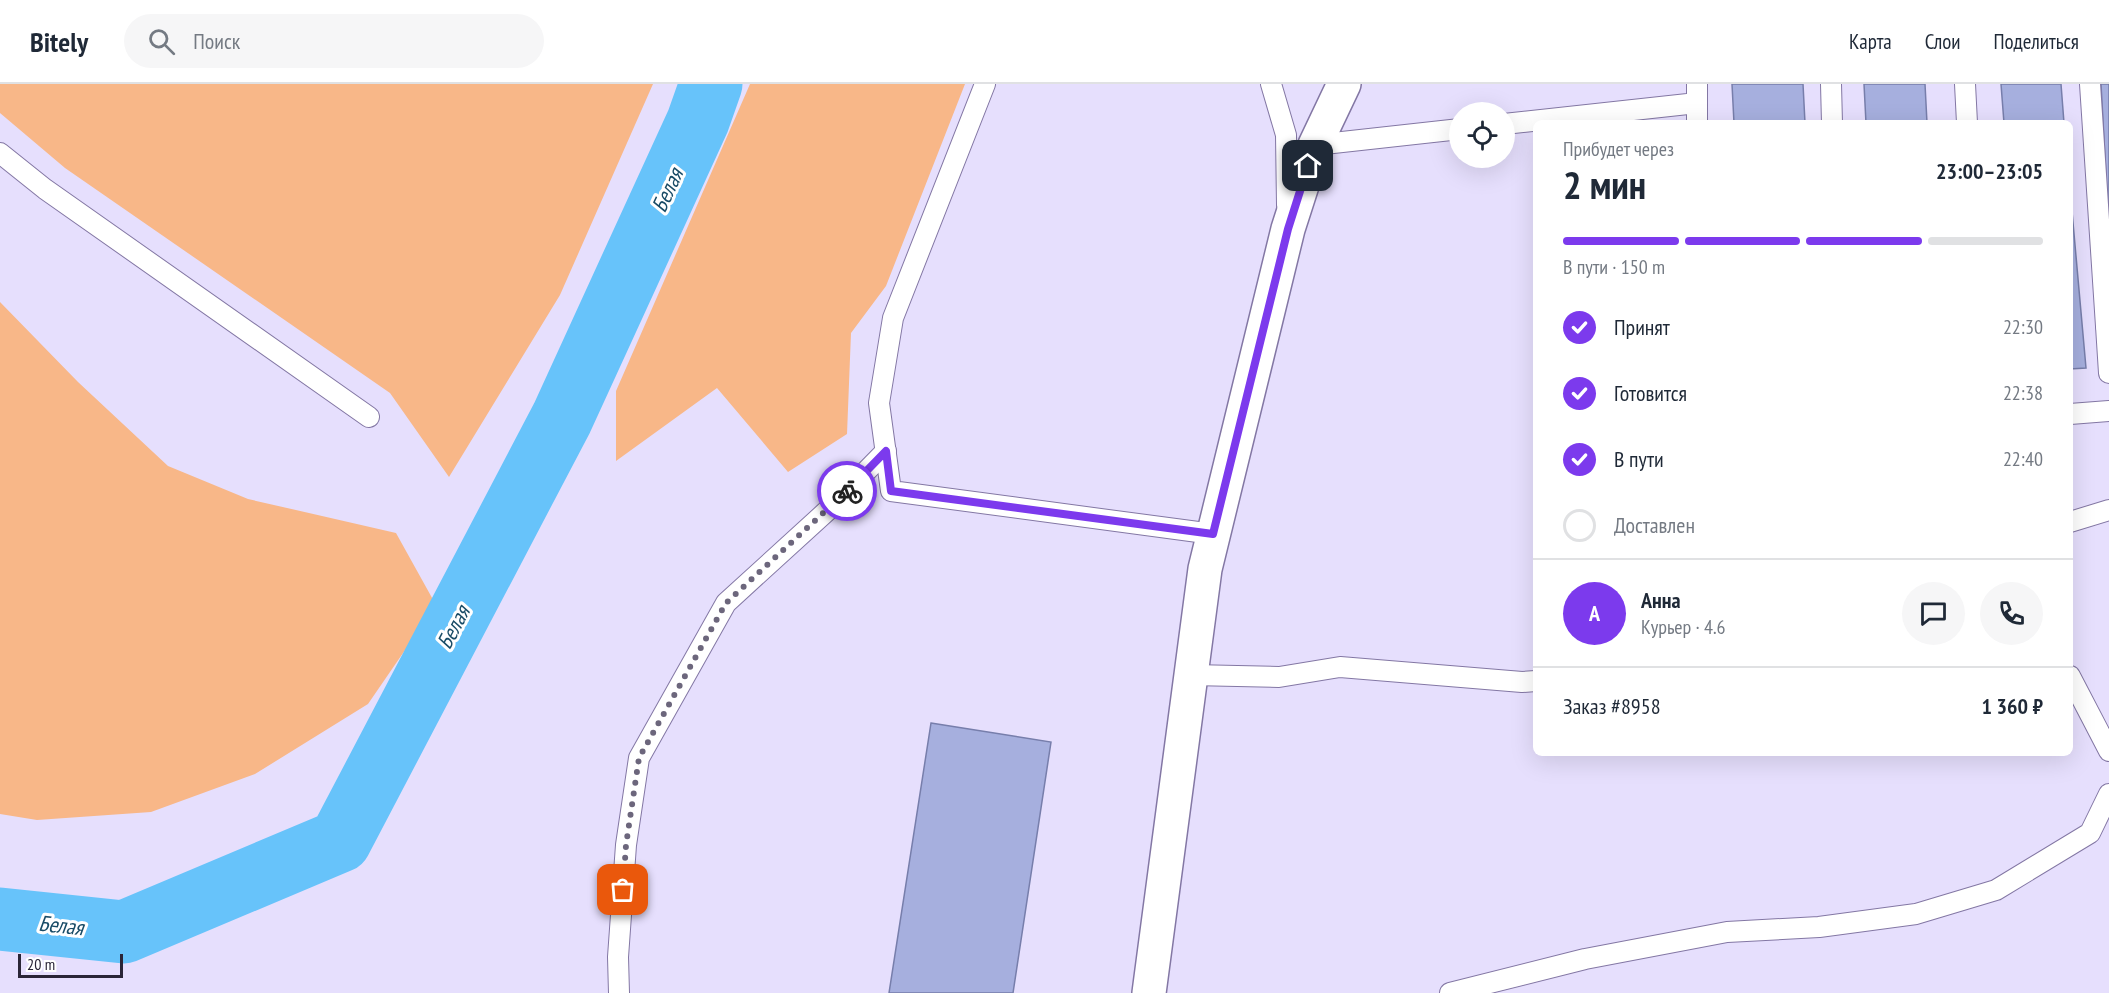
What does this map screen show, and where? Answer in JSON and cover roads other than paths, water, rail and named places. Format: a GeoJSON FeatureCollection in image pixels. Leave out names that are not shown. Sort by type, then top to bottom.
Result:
{"type":"FeatureCollection","features":[{"type":"Feature","properties":{"kind":"street"},"geometry":{"type":"LineString","coordinates":[[1149,993],[1205,568],[1288,229],[1315,145],[1344,84]]}},
{"type":"Feature","properties":{"kind":"lane"},"geometry":{"type":"LineString","coordinates":[[985,84],[893,318],[879,403],[891,491],[1213,534]]}},
{"type":"Feature","properties":{"kind":"lane"},"geometry":{"type":"LineString","coordinates":[[1271,84],[1286,135],[1288,229]]}},
{"type":"Feature","properties":{"kind":"lane"},"geometry":{"type":"LineString","coordinates":[[1832,84],[1832,120]]}},
{"type":"Feature","properties":{"kind":"lane"},"geometry":{"type":"LineString","coordinates":[[1965,84],[1967,120]]}},
{"type":"Feature","properties":{"kind":"lane"},"geometry":{"type":"LineString","coordinates":[[2090,84],[2108,326],[2109,373]]}},
{"type":"Feature","properties":{"kind":"lane"},"geometry":{"type":"LineString","coordinates":[[1515,122],[1697,93],[1698,120]]}},
{"type":"Feature","properties":{"kind":"lane"},"geometry":{"type":"LineString","coordinates":[[1315,145],[1449,130]]}},
{"type":"Feature","properties":{"kind":"lane"},"geometry":{"type":"LineString","coordinates":[[0,153],[45,189],[369,417]]}},
{"type":"Feature","properties":{"kind":"lane"},"geometry":{"type":"LineString","coordinates":[[2073,414],[2109,411]]}},
{"type":"Feature","properties":{"kind":"lane"},"geometry":{"type":"LineString","coordinates":[[619,993],[618,957],[626,845],[639,758],[726,603],[829,510],[886,451]]}},
{"type":"Feature","properties":{"kind":"lane"},"geometry":{"type":"LineString","coordinates":[[2073,521],[2109,510]]}},
{"type":"Feature","properties":{"kind":"lane"},"geometry":{"type":"LineString","coordinates":[[1191,675],[1279,677],[1340,667],[1533,681]]}},
{"type":"Feature","properties":{"kind":"lane"},"geometry":{"type":"LineString","coordinates":[[2073,682],[2109,751]]}},
{"type":"Feature","properties":{"kind":"lane"},"geometry":{"type":"LineString","coordinates":[[1450,993],[1585,959],[1727,932],[1819,927],[1916,914],[1996,890],[2090,833],[2109,794]]}},
{"type":"Feature","properties":{"kind":"waterway","name":"Белая"},"geometry":{"type":"LineString","coordinates":[[0,919],[124,932],[340,841],[562,418],[698,121],[711,84]]}}]}
